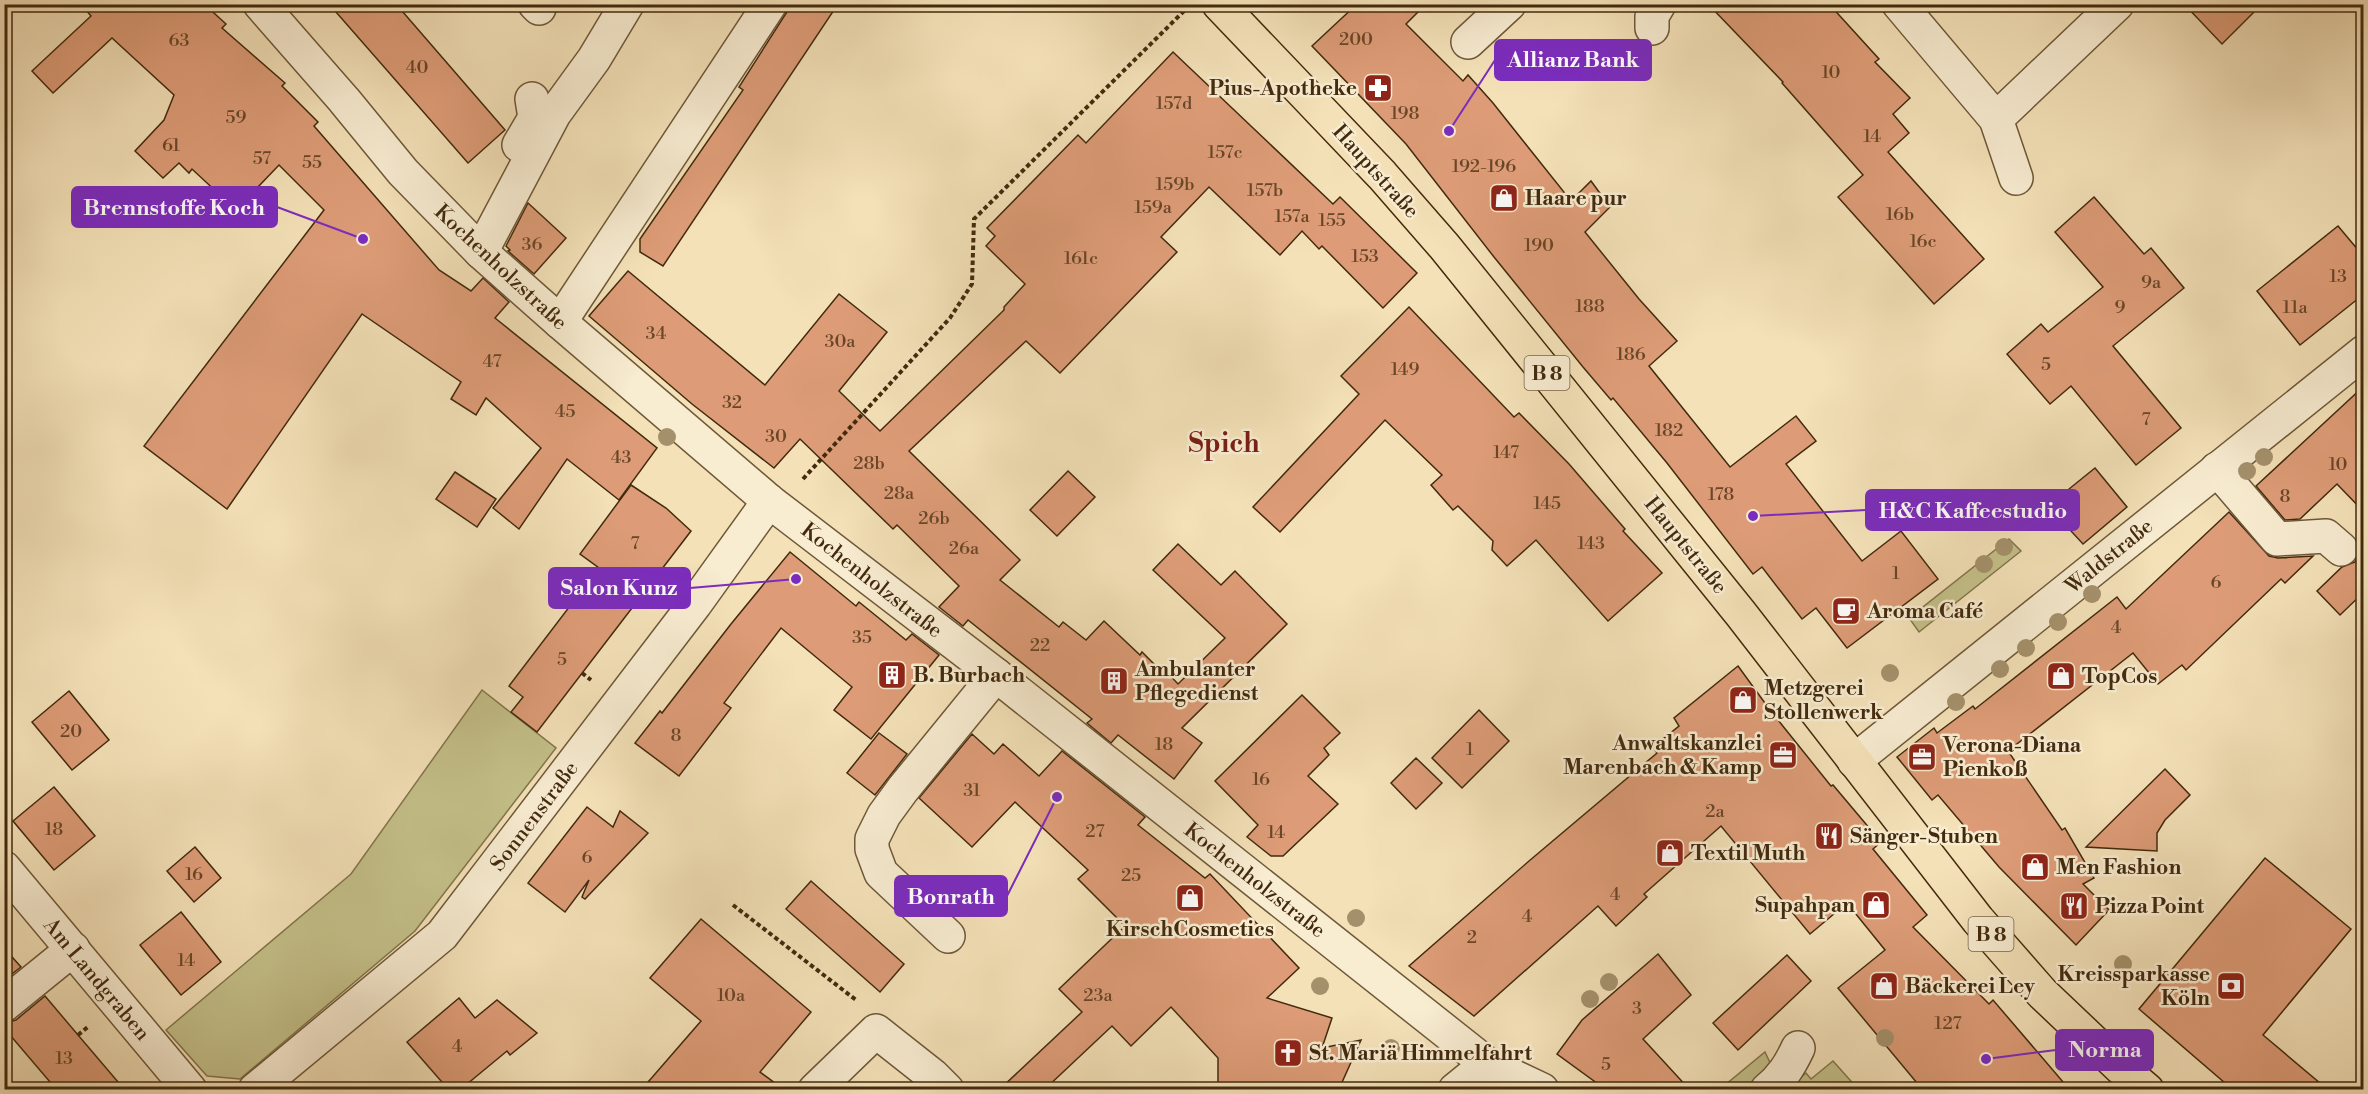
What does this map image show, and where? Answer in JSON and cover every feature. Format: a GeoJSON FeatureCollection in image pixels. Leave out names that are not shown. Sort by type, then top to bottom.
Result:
{"type":"FeatureCollection","features":[{"type":"Feature","properties":{"kind":"main road","name":"Hauptstraße"},"geometry":{"type":"LineString","coordinates":[[1230,8],[1444,246],[1621,463],[1978,920],[2042,993],[2121,1068],[2147,1089]]}},
{"type":"Feature","properties":{"kind":"street","name":"Kochenholzstraße"},"geometry":{"type":"LineString","coordinates":[[260,4],[403,172],[473,245],[768,501],[996,675],[1487,1064],[1542,1089]]}},
{"type":"Feature","properties":{"kind":"street"},"geometry":{"type":"LineString","coordinates":[[473,245],[554,114],[594,58],[627,4]]}},
{"type":"Feature","properties":{"kind":"street"},"geometry":{"type":"LineString","coordinates":[[560,322],[770,4]]}},
{"type":"Feature","properties":{"kind":"street"},"geometry":{"type":"LineString","coordinates":[[1468,42],[1509,4]]}},
{"type":"Feature","properties":{"kind":"street"},"geometry":{"type":"LineString","coordinates":[[1899,4],[1996,119],[2016,178]]}},
{"type":"Feature","properties":{"kind":"street"},"geometry":{"type":"LineString","coordinates":[[1996,119],[2117,4]]}},
{"type":"Feature","properties":{"kind":"street"},"geometry":{"type":"LineString","coordinates":[[473,245],[535,118],[532,99]]}},
{"type":"Feature","properties":{"kind":"street","name":"Waldstraße"},"geometry":{"type":"LineString","coordinates":[[1854,760],[2364,352]]}},
{"type":"Feature","properties":{"kind":"street"},"geometry":{"type":"LineString","coordinates":[[2217,469],[2277,539],[2326,536],[2341,549]]}},
{"type":"Feature","properties":{"kind":"street","name":"Sonnenstraße"},"geometry":{"type":"LineString","coordinates":[[255,1089],[442,935],[695,604],[768,501]]}},
{"type":"Feature","properties":{"kind":"street"},"geometry":{"type":"LineString","coordinates":[[948,936],[881,873],[873,855],[872,839],[884,815],[903,789],[996,675]]}},
{"type":"Feature","properties":{"kind":"street","name":"Am Landgraben"},"geometry":{"type":"LineString","coordinates":[[4,868],[190,1089]]}},
{"type":"Feature","properties":{"kind":"street"},"geometry":{"type":"LineString","coordinates":[[4,1005],[73,949]]}},
{"type":"Feature","properties":{"kind":"street"},"geometry":{"type":"LineString","coordinates":[[815,1089],[876,1031],[948,1089]]}},
{"type":"Feature","properties":{"kind":"street"},"geometry":{"type":"LineString","coordinates":[[1767,1089],[1777,1082],[1789,1066],[1798,1048]]}},
{"type":"Feature","properties":{"kind":"street"},"geometry":{"type":"LineString","coordinates":[[1455,1089],[1487,1064]]}},
{"type":"Feature","properties":{"kind":"path"},"geometry":{"type":"LineString","coordinates":[[768,501],[794,491],[824,455],[950,318],[972,284],[974,219],[1191,4]]}},
{"type":"Feature","properties":{"kind":"path"},"geometry":{"type":"LineString","coordinates":[[733,905],[863,1005],[876,1031]]}},
{"type":"Feature","properties":{"kind":"shaded area"},"geometry":{"type":"Polygon","coordinates":[[[2009,539],[2021,551],[1919,632],[1909,618],[2009,539]]]}},
{"type":"Feature","properties":{"kind":"shaded area"},"geometry":{"type":"Polygon","coordinates":[[[482,690],[556,748],[415,931],[240,1079],[207,1076],[166,1030],[351,874],[482,690]]]}},
{"type":"Feature","properties":{"kind":"shaded area"},"geometry":{"type":"Polygon","coordinates":[[[1765,1052],[1772,1067],[1762,1081],[1750,1088],[1719,1090],[1765,1052]]]}},
{"type":"Feature","properties":{"kind":"shaded area"},"geometry":{"type":"Polygon","coordinates":[[[1833,1061],[1858,1089],[1786,1090],[1806,1073],[1811,1079],[1833,1061]]]}},
{"type":"Feature","properties":{"kind":"building"},"geometry":{"type":"Polygon","coordinates":[[[81,4],[204,4],[226,24],[222,28],[285,83],[282,86],[318,122],[314,126],[439,270],[471,291],[483,278],[509,302],[495,318],[657,448],[619,500],[567,459],[519,529],[493,508],[541,448],[486,398],[476,415],[451,399],[461,382],[362,314],[227,509],[144,446],[324,210],[279,165],[236,210],[192,169],[189,173],[179,163],[163,178],[135,151],[164,120],[174,95],[112,38],[53,93],[32,71],[91,16],[81,4]]]}},
{"type":"Feature","properties":{"kind":"building"},"geometry":{"type":"Polygon","coordinates":[[[329,4],[396,4],[505,130],[468,163],[329,4]]]}},
{"type":"Feature","properties":{"kind":"building"},"geometry":{"type":"Polygon","coordinates":[[[792,4],[838,4],[663,266],[640,252],[640,239],[743,90],[739,87],[792,4]]]}},
{"type":"Feature","properties":{"kind":"building"},"geometry":{"type":"Polygon","coordinates":[[[1357,4],[1426,4],[1406,24],[1463,81],[1468,75],[1571,201],[1591,181],[1610,207],[1585,232],[1639,299],[1677,341],[1649,366],[1730,467],[1796,416],[1816,441],[1786,464],[1862,561],[1901,531],[1938,579],[1847,648],[1816,608],[1802,619],[1762,567],[1753,574],[1667,463],[1613,398],[1611,400],[1583,367],[1406,144],[1312,46],[1357,4]]]}},
{"type":"Feature","properties":{"kind":"building"},"geometry":{"type":"Polygon","coordinates":[[[1708,4],[1829,4],[1879,59],[1875,62],[1910,98],[1893,114],[1909,133],[1888,152],[1984,259],[1934,304],[1838,197],[1863,175],[1783,82],[1708,4]]]}},
{"type":"Feature","properties":{"kind":"building"},"geometry":{"type":"Polygon","coordinates":[[[2184,4],[2262,4],[2222,44],[2184,4]]]}},
{"type":"Feature","properties":{"kind":"building"},"geometry":{"type":"Polygon","coordinates":[[[1173,52],[1333,204],[1340,197],[1417,273],[1383,308],[1322,246],[1319,249],[1302,231],[1280,255],[1209,187],[1161,237],[1177,252],[1060,373],[1026,341],[909,451],[1020,560],[1000,580],[1059,627],[1063,622],[1086,640],[1104,621],[1140,655],[1142,652],[1160,670],[1162,667],[1178,684],[1225,638],[1153,570],[1178,544],[1221,585],[1235,571],[1287,624],[1182,728],[1202,743],[1174,779],[1118,735],[1111,743],[1087,723],[1092,719],[968,620],[963,626],[939,607],[959,586],[897,525],[893,529],[800,439],[774,468],[692,404],[589,316],[628,271],[765,385],[839,294],[887,332],[839,391],[880,431],[1004,310],[1004,307],[1025,284],[986,246],[995,236],[987,228],[1078,135],[1086,143],[1173,52]]]}},
{"type":"Feature","properties":{"kind":"building"},"geometry":{"type":"Polygon","coordinates":[[[2094,197],[2144,254],[2151,248],[2184,288],[2113,346],[2181,428],[2136,465],[2071,386],[2050,404],[2007,354],[2041,324],[2048,332],[2103,287],[2055,232],[2094,197]]]}},
{"type":"Feature","properties":{"kind":"building"},"geometry":{"type":"Polygon","coordinates":[[[528,203],[566,238],[534,274],[508,251],[510,250],[506,246],[528,203]]]}},
{"type":"Feature","properties":{"kind":"building"},"geometry":{"type":"Polygon","coordinates":[[[2338,226],[2364,257],[2364,294],[2300,345],[2257,291],[2338,226]]]}},
{"type":"Feature","properties":{"kind":"building"},"geometry":{"type":"Polygon","coordinates":[[[1409,307],[1514,417],[1519,413],[1569,464],[1625,529],[1623,531],[1662,573],[1608,621],[1536,540],[1507,566],[1492,550],[1493,541],[1458,506],[1453,510],[1431,485],[1442,475],[1385,420],[1280,532],[1253,507],[1359,394],[1341,376],[1409,307]]]}},
{"type":"Feature","properties":{"kind":"building"},"geometry":{"type":"Polygon","coordinates":[[[2364,386],[2364,512],[2337,484],[2300,519],[2285,520],[2256,486],[2364,386]]]}},
{"type":"Feature","properties":{"kind":"building"},"geometry":{"type":"Polygon","coordinates":[[[2095,468],[2127,507],[2083,544],[2048,506],[2095,468]]]}},
{"type":"Feature","properties":{"kind":"building"},"geometry":{"type":"Polygon","coordinates":[[[1068,471],[1095,497],[1057,536],[1030,510],[1068,471]]]}},
{"type":"Feature","properties":{"kind":"building"},"geometry":{"type":"Polygon","coordinates":[[[455,472],[496,499],[477,527],[436,499],[455,472]]]}},
{"type":"Feature","properties":{"kind":"building"},"geometry":{"type":"Polygon","coordinates":[[[631,485],[666,508],[691,531],[537,732],[511,712],[523,697],[509,686],[599,568],[580,554],[631,485]]]}},
{"type":"Feature","properties":{"kind":"building"},"geometry":{"type":"Polygon","coordinates":[[[2229,512],[2269,556],[2278,558],[2313,556],[2285,583],[2281,579],[2186,670],[2182,665],[2158,684],[2133,653],[2008,751],[2062,830],[2065,828],[2094,878],[2083,884],[2109,910],[2076,945],[1999,867],[1938,795],[1932,800],[1897,757],[1934,728],[1937,733],[1973,706],[1975,709],[2117,597],[2126,609],[2229,512]]]}},
{"type":"Feature","properties":{"kind":"building"},"geometry":{"type":"Polygon","coordinates":[[[2364,547],[2364,592],[2340,615],[2317,591],[2342,567],[2355,562],[2364,547]]]}},
{"type":"Feature","properties":{"kind":"building"},"geometry":{"type":"Polygon","coordinates":[[[790,552],[856,606],[859,602],[906,640],[912,634],[939,655],[871,739],[834,710],[852,687],[781,628],[724,703],[731,708],[679,776],[635,743],[660,711],[662,713],[790,552]]]}},
{"type":"Feature","properties":{"kind":"building"},"geometry":{"type":"Polygon","coordinates":[[[1738,666],[1831,786],[1833,785],[1881,842],[1873,849],[1927,915],[1913,927],[1989,1004],[1993,1000],[2069,1089],[1922,1089],[1838,988],[1885,950],[1847,903],[1810,934],[1721,826],[1644,894],[1647,897],[1616,926],[1598,906],[1474,1016],[1409,966],[1657,753],[1653,747],[1679,726],[1674,718],[1738,666]]]}},
{"type":"Feature","properties":{"kind":"building"},"geometry":{"type":"Polygon","coordinates":[[[69,691],[109,740],[72,770],[32,722],[69,691]]]}},
{"type":"Feature","properties":{"kind":"building"},"geometry":{"type":"Polygon","coordinates":[[[1302,695],[1340,733],[1324,748],[1329,755],[1308,776],[1338,804],[1283,856],[1271,856],[1247,837],[1258,825],[1215,781],[1302,695]]]}},
{"type":"Feature","properties":{"kind":"building"},"geometry":{"type":"Polygon","coordinates":[[[1479,710],[1509,741],[1462,788],[1432,758],[1479,710]]]}},
{"type":"Feature","properties":{"kind":"building"},"geometry":{"type":"Polygon","coordinates":[[[879,733],[907,754],[875,795],[847,773],[879,733]]]}},
{"type":"Feature","properties":{"kind":"building"},"geometry":{"type":"Polygon","coordinates":[[[972,734],[994,754],[1003,744],[1039,776],[1062,751],[1145,817],[1138,825],[1205,878],[1210,874],[1299,968],[1267,998],[1332,1018],[1322,1048],[1361,1040],[1339,1089],[1218,1089],[1218,1058],[1171,1007],[1131,1046],[1112,1026],[1045,1089],[1000,1089],[1082,1012],[1059,989],[1125,926],[1078,879],[1088,870],[1015,802],[972,847],[919,798],[972,734]]]}},
{"type":"Feature","properties":{"kind":"building"},"geometry":{"type":"Polygon","coordinates":[[[1416,758],[1442,783],[1416,809],[1391,783],[1416,758]]]}},
{"type":"Feature","properties":{"kind":"building"},"geometry":{"type":"Polygon","coordinates":[[[2165,769],[2190,795],[2165,820],[2157,833],[2157,851],[2086,847],[2165,769]]]}},
{"type":"Feature","properties":{"kind":"building"},"geometry":{"type":"Polygon","coordinates":[[[54,787],[95,836],[54,870],[13,821],[54,787]]]}},
{"type":"Feature","properties":{"kind":"building"},"geometry":{"type":"Polygon","coordinates":[[[587,807],[613,827],[620,811],[648,833],[585,899],[582,897],[589,880],[565,912],[528,883],[587,807]]]}},
{"type":"Feature","properties":{"kind":"building"},"geometry":{"type":"Polygon","coordinates":[[[195,847],[221,878],[194,902],[167,871],[195,847]]]}},
{"type":"Feature","properties":{"kind":"building","name":"Kreissparkasse Köln"},"geometry":{"type":"Polygon","coordinates":[[[2265,858],[2351,929],[2263,1035],[2327,1089],[2232,1089],[2139,1009],[2265,858]]]}},
{"type":"Feature","properties":{"kind":"building"},"geometry":{"type":"Polygon","coordinates":[[[811,881],[904,964],[880,992],[786,909],[811,881]]]}},
{"type":"Feature","properties":{"kind":"building"},"geometry":{"type":"Polygon","coordinates":[[[181,912],[221,962],[181,995],[140,945],[181,912]]]}},
{"type":"Feature","properties":{"kind":"building"},"geometry":{"type":"Polygon","coordinates":[[[701,919],[811,1012],[760,1072],[783,1089],[642,1089],[701,1021],[650,978],[701,919]]]}},
{"type":"Feature","properties":{"kind":"building"},"geometry":{"type":"Polygon","coordinates":[[[4,948],[21,967],[4,980],[4,948]]]}},
{"type":"Feature","properties":{"kind":"building"},"geometry":{"type":"Polygon","coordinates":[[[1658,954],[1691,995],[1643,1039],[1689,1089],[1605,1089],[1557,1054],[1582,1020],[1658,954]]]}},
{"type":"Feature","properties":{"kind":"building"},"geometry":{"type":"Polygon","coordinates":[[[1787,955],[1811,981],[1738,1050],[1713,1023],[1787,955]]]}},
{"type":"Feature","properties":{"kind":"building"},"geometry":{"type":"Polygon","coordinates":[[[45,996],[124,1089],[56,1089],[4,1028],[4,1023],[16,1020],[45,996]]]}},
{"type":"Feature","properties":{"kind":"building"},"geometry":{"type":"Polygon","coordinates":[[[459,998],[475,1018],[497,1000],[537,1033],[510,1055],[507,1051],[461,1089],[448,1089],[407,1042],[459,998]]]}},
{"type":"Feature","properties":{"kind":"place","name":"Pius-Apotheke"},"geometry":{"type":"Point","coordinates":[1378,88]}},
{"type":"Feature","properties":{"kind":"place","name":"Allianz Bank"},"geometry":{"type":"Point","coordinates":[1449,131]}},
{"type":"Feature","properties":{"kind":"place","name":"Haare pur"},"geometry":{"type":"Point","coordinates":[1504,198]}},
{"type":"Feature","properties":{"kind":"place","name":"Brennstoffe Koch"},"geometry":{"type":"Point","coordinates":[363,239]}},
{"type":"Feature","properties":{"kind":"place","name":"H&C Kaffeestudio"},"geometry":{"type":"Point","coordinates":[1753,516]}},
{"type":"Feature","properties":{"kind":"place","name":"Salon Kunz"},"geometry":{"type":"Point","coordinates":[796,579]}},
{"type":"Feature","properties":{"kind":"place","name":"Aroma Café"},"geometry":{"type":"Point","coordinates":[1846,611]}},
{"type":"Feature","properties":{"kind":"place","name":"B. Burbach"},"geometry":{"type":"Point","coordinates":[892,675]}},
{"type":"Feature","properties":{"kind":"place","name":"TopCos"},"geometry":{"type":"Point","coordinates":[2061,676]}},
{"type":"Feature","properties":{"kind":"place","name":"Ambulanter Pflegedienst"},"geometry":{"type":"Point","coordinates":[1114,681]}},
{"type":"Feature","properties":{"kind":"place","name":"Metzgerei Stollenwerk"},"geometry":{"type":"Point","coordinates":[1743,700]}},
{"type":"Feature","properties":{"kind":"place","name":"Anwaltskanzlei Marenbach & Kamp"},"geometry":{"type":"Point","coordinates":[1783,755]}},
{"type":"Feature","properties":{"kind":"place","name":"Verona-Diana Pienkoß"},"geometry":{"type":"Point","coordinates":[1922,757]}},
{"type":"Feature","properties":{"kind":"place","name":"Bonrath"},"geometry":{"type":"Point","coordinates":[1057,797]}},
{"type":"Feature","properties":{"kind":"place","name":"Sänger-Stuben"},"geometry":{"type":"Point","coordinates":[1829,836]}},
{"type":"Feature","properties":{"kind":"place","name":"Textil Muth"},"geometry":{"type":"Point","coordinates":[1670,853]}},
{"type":"Feature","properties":{"kind":"place","name":"Men Fashion"},"geometry":{"type":"Point","coordinates":[2035,867]}},
{"type":"Feature","properties":{"kind":"place","name":"KirschCosmetics"},"geometry":{"type":"Point","coordinates":[1190,898]}},
{"type":"Feature","properties":{"kind":"place","name":"Supahpan"},"geometry":{"type":"Point","coordinates":[1876,905]}},
{"type":"Feature","properties":{"kind":"place","name":"Pizza Point"},"geometry":{"type":"Point","coordinates":[2074,906]}},
{"type":"Feature","properties":{"kind":"place","name":"Bäckerei Ley"},"geometry":{"type":"Point","coordinates":[1884,986]}},
{"type":"Feature","properties":{"kind":"place","name":"Kreissparkasse Köln"},"geometry":{"type":"Point","coordinates":[2231,986]}},
{"type":"Feature","properties":{"kind":"place","name":"St. Mariä Himmelfahrt"},"geometry":{"type":"Point","coordinates":[1288,1053]}},
{"type":"Feature","properties":{"kind":"place","name":"Norma"},"geometry":{"type":"Point","coordinates":[1986,1059]}},
{"type":"Feature","properties":{"kind":"district","name":"Spich"},"geometry":{"type":"Point","coordinates":[1224,443]}}]}
